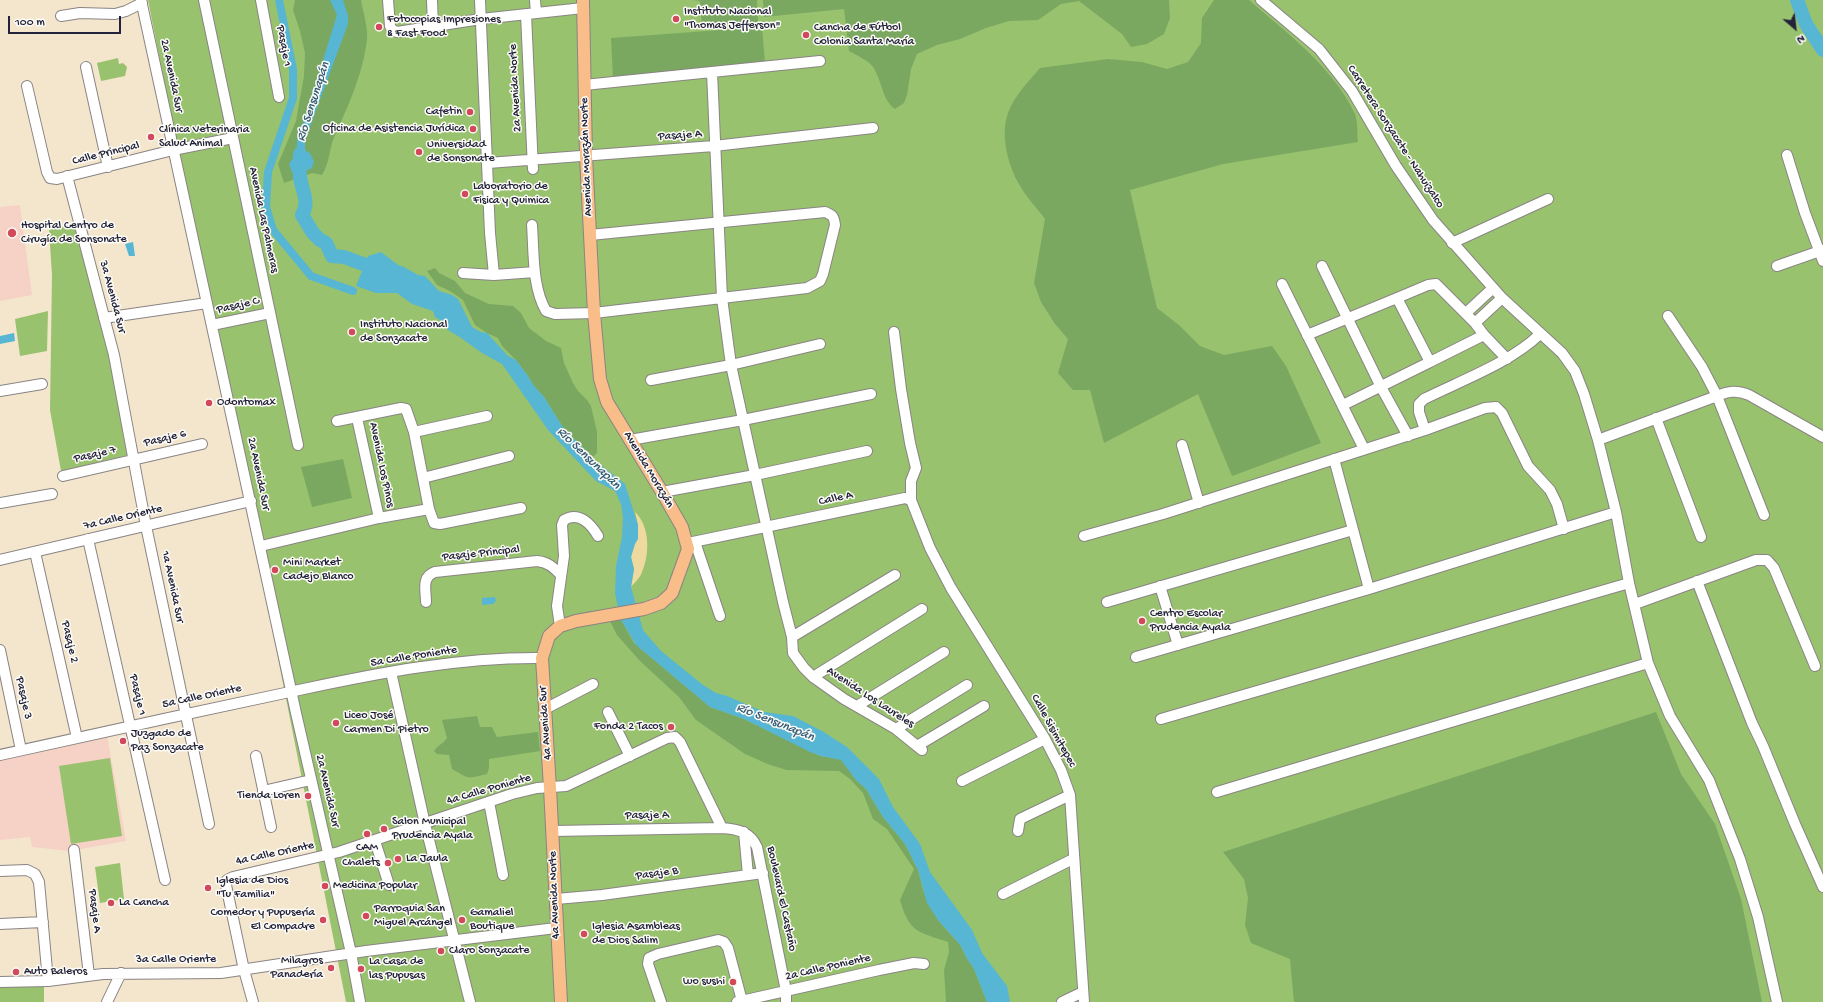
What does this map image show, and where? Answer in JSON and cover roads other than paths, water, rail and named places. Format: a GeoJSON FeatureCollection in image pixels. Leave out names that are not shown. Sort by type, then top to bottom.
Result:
{"type":"FeatureCollection","features":[{"type":"Feature","properties":{"kind":"main road","name":"Avenida Morazán Norte"},"geometry":{"type":"LineString","coordinates":[[583,4],[586,156],[594,313]]}},
{"type":"Feature","properties":{"kind":"main road","name":"Avenida Morazán"},"geometry":{"type":"LineString","coordinates":[[594,313],[602,391],[607,402],[691,542]]}},
{"type":"Feature","properties":{"kind":"main road"},"geometry":{"type":"LineString","coordinates":[[560,626],[576,621],[644,609],[661,604],[672,592],[691,542]]}},
{"type":"Feature","properties":{"kind":"main road","name":"4a Avenida Sur"},"geometry":{"type":"LineString","coordinates":[[550,788],[542,658],[549,636],[560,626]]}},
{"type":"Feature","properties":{"kind":"main road","name":"4a Avenida Norte"},"geometry":{"type":"LineString","coordinates":[[550,788],[560,1002]]}},
{"type":"Feature","properties":{"kind":"street","name":"Avenida Las Palmeras"},"geometry":{"type":"LineString","coordinates":[[204,0],[298,445]]}},
{"type":"Feature","properties":{"kind":"street","name":"Pasaje 1"},"geometry":{"type":"LineString","coordinates":[[261,0],[279,97]]}},
{"type":"Feature","properties":{"kind":"street"},"geometry":{"type":"LineString","coordinates":[[388,0],[390,26],[392,30],[401,31],[531,13],[583,4]]}},
{"type":"Feature","properties":{"kind":"street"},"geometry":{"type":"LineString","coordinates":[[432,0],[433,26]]}},
{"type":"Feature","properties":{"kind":"street"},"geometry":{"type":"LineString","coordinates":[[480,0],[490,233],[494,275]]}},
{"type":"Feature","properties":{"kind":"street","name":"2a Avenida Norte"},"geometry":{"type":"LineString","coordinates":[[533,165],[531,13],[535,0]]}},
{"type":"Feature","properties":{"kind":"street","name":"Carretera Sonzacate - Nahuizalco"},"geometry":{"type":"LineString","coordinates":[[1261,0],[1319,49],[1348,86],[1399,171],[1433,220],[1502,298],[1562,353],[1575,371],[1584,394],[1598,440],[1616,512],[1629,584],[1648,663],[1670,716],[1709,780],[1740,858],[1758,917],[1777,1002]]}},
{"type":"Feature","properties":{"kind":"street"},"geometry":{"type":"LineString","coordinates":[[61,16],[80,14],[115,14],[126,11],[142,2]]}},
{"type":"Feature","properties":{"kind":"street","name":"2a Avenida Sur"},"geometry":{"type":"LineString","coordinates":[[142,2],[311,780],[351,954]]}},
{"type":"Feature","properties":{"kind":"street"},"geometry":{"type":"LineString","coordinates":[[584,85],[820,61]]}},
{"type":"Feature","properties":{"kind":"street"},"geometry":{"type":"LineString","coordinates":[[86,67],[108,167]]}},
{"type":"Feature","properties":{"kind":"street","name":"Avenida Los Laureles"},"geometry":{"type":"LineString","coordinates":[[712,72],[714,146],[722,298],[732,365],[754,475],[792,637],[793,653],[813,677],[857,706],[896,729],[919,748],[984,706]]}},
{"type":"Feature","properties":{"kind":"street","name":"Calle Principal"},"geometry":{"type":"LineString","coordinates":[[27,86],[47,172],[50,178],[57,179],[173,150]]}},
{"type":"Feature","properties":{"kind":"street","name":"Pasaje A"},"geometry":{"type":"LineString","coordinates":[[488,163],[533,165],[586,156],[714,146],[873,128]]}},
{"type":"Feature","properties":{"kind":"street"},"geometry":{"type":"LineString","coordinates":[[173,150],[233,138]]}},
{"type":"Feature","properties":{"kind":"street"},"geometry":{"type":"LineString","coordinates":[[1787,155],[1794,180],[1821,251],[1823,262]]}},
{"type":"Feature","properties":{"kind":"street","name":"3a Avenida Sur"},"geometry":{"type":"LineString","coordinates":[[67,176],[114,354]]}},
{"type":"Feature","properties":{"kind":"street"},"geometry":{"type":"LineString","coordinates":[[1452,243],[1548,199]]}},
{"type":"Feature","properties":{"kind":"street"},"geometry":{"type":"LineString","coordinates":[[532,226],[535,272],[541,303],[546,311],[555,314],[594,313],[806,288],[820,281],[823,274],[834,225],[834,218],[832,214],[825,212],[590,235]]}},
{"type":"Feature","properties":{"kind":"street"},"geometry":{"type":"LineString","coordinates":[[1777,266],[1821,251]]}},
{"type":"Feature","properties":{"kind":"street"},"geometry":{"type":"LineString","coordinates":[[1322,266],[1381,387],[1408,436]]}},
{"type":"Feature","properties":{"kind":"street"},"geometry":{"type":"LineString","coordinates":[[463,273],[494,275],[535,272]]}},
{"type":"Feature","properties":{"kind":"street"},"geometry":{"type":"LineString","coordinates":[[1282,284],[1364,449]]}},
{"type":"Feature","properties":{"kind":"street"},"geometry":{"type":"LineString","coordinates":[[1307,335],[1428,285],[1436,284],[1466,313],[1484,335],[1507,359]]}},
{"type":"Feature","properties":{"kind":"street"},"geometry":{"type":"LineString","coordinates":[[1466,313],[1493,288]]}},
{"type":"Feature","properties":{"kind":"street"},"geometry":{"type":"LineString","coordinates":[[1398,298],[1430,362]]}},
{"type":"Feature","properties":{"kind":"street"},"geometry":{"type":"LineString","coordinates":[[1474,322],[1502,298]]}},
{"type":"Feature","properties":{"kind":"street"},"geometry":{"type":"LineString","coordinates":[[104,318],[207,303]]}},
{"type":"Feature","properties":{"kind":"street","name":"Pasaje C"},"geometry":{"type":"LineString","coordinates":[[212,326],[270,313]]}},
{"type":"Feature","properties":{"kind":"street"},"geometry":{"type":"LineString","coordinates":[[1668,316],[1702,367],[1717,396],[1764,515]]}},
{"type":"Feature","properties":{"kind":"street"},"geometry":{"type":"LineString","coordinates":[[894,332],[901,389],[910,443],[916,468],[911,481],[911,500]]}},
{"type":"Feature","properties":{"kind":"street"},"geometry":{"type":"LineString","coordinates":[[1425,430],[1419,412],[1419,404],[1424,399],[1507,359],[1532,342],[1540,334]]}},
{"type":"Feature","properties":{"kind":"street"},"geometry":{"type":"LineString","coordinates":[[1343,406],[1484,335]]}},
{"type":"Feature","properties":{"kind":"street"},"geometry":{"type":"LineString","coordinates":[[651,380],[732,365],[820,344]]}},
{"type":"Feature","properties":{"kind":"street","name":"1a Avenida Sur"},"geometry":{"type":"LineString","coordinates":[[114,354],[146,526],[209,824]]}},
{"type":"Feature","properties":{"kind":"street"},"geometry":{"type":"LineString","coordinates":[[0,391],[42,384]]}},
{"type":"Feature","properties":{"kind":"street"},"geometry":{"type":"LineString","coordinates":[[1598,440],[1727,392],[1739,391],[1823,436]]}},
{"type":"Feature","properties":{"kind":"street"},"geometry":{"type":"LineString","coordinates":[[630,440],[743,420],[871,394]]}},
{"type":"Feature","properties":{"kind":"street"},"geometry":{"type":"LineString","coordinates":[[1084,536],[1199,502],[1408,436],[1485,408],[1496,407],[1502,413],[1528,466],[1550,490],[1557,504],[1564,529]]}},
{"type":"Feature","properties":{"kind":"street"},"geometry":{"type":"LineString","coordinates":[[337,421],[401,408],[406,409],[414,432],[429,509],[434,523],[440,524],[521,508]]}},
{"type":"Feature","properties":{"kind":"street"},"geometry":{"type":"LineString","coordinates":[[414,432],[487,416]]}},
{"type":"Feature","properties":{"kind":"street","name":"Avenida Los Pinos"},"geometry":{"type":"LineString","coordinates":[[357,418],[379,518]]}},
{"type":"Feature","properties":{"kind":"street"},"geometry":{"type":"LineString","coordinates":[[1656,418],[1701,537]]}},
{"type":"Feature","properties":{"kind":"street","name":"Pasaje 6"},"geometry":{"type":"LineString","coordinates":[[134,460],[202,444]]}},
{"type":"Feature","properties":{"kind":"street"},"geometry":{"type":"LineString","coordinates":[[1182,445],[1199,502]]}},
{"type":"Feature","properties":{"kind":"street"},"geometry":{"type":"LineString","coordinates":[[662,492],[754,475],[866,451]]}},
{"type":"Feature","properties":{"kind":"street"},"geometry":{"type":"LineString","coordinates":[[423,478],[509,456]]}},
{"type":"Feature","properties":{"kind":"street"},"geometry":{"type":"LineString","coordinates":[[1334,459],[1369,589]]}},
{"type":"Feature","properties":{"kind":"street","name":"Pasaje 7"},"geometry":{"type":"LineString","coordinates":[[62,476],[134,460]]}},
{"type":"Feature","properties":{"kind":"street"},"geometry":{"type":"LineString","coordinates":[[0,503],[52,494]]}},
{"type":"Feature","properties":{"kind":"street","name":"Calle A"},"geometry":{"type":"LineString","coordinates":[[691,542],[905,498],[911,500]]}},
{"type":"Feature","properties":{"kind":"street","name":"Calle Sisimitepec"},"geometry":{"type":"LineString","coordinates":[[911,500],[930,548],[951,588],[1045,739],[1061,770],[1070,795],[1083,997]]}},
{"type":"Feature","properties":{"kind":"street","name":"7a Calle Oriente"},"geometry":{"type":"LineString","coordinates":[[0,560],[251,501]]}},
{"type":"Feature","properties":{"kind":"street"},"geometry":{"type":"LineString","coordinates":[[261,546],[379,518],[429,509]]}},
{"type":"Feature","properties":{"kind":"street"},"geometry":{"type":"LineString","coordinates":[[1136,657],[1369,589],[1616,512]]}},
{"type":"Feature","properties":{"kind":"street"},"geometry":{"type":"LineString","coordinates":[[560,626],[557,606],[564,550],[562,524],[564,520],[568,518],[582,519],[593,528],[598,536]]}},
{"type":"Feature","properties":{"kind":"street"},"geometry":{"type":"LineString","coordinates":[[1107,602],[1353,530]]}},
{"type":"Feature","properties":{"kind":"street","name":"Pasaje 1"},"geometry":{"type":"LineString","coordinates":[[88,539],[165,880]]}},
{"type":"Feature","properties":{"kind":"street"},"geometry":{"type":"LineString","coordinates":[[691,542],[720,616]]}},
{"type":"Feature","properties":{"kind":"street","name":"Pasaje 2"},"geometry":{"type":"LineString","coordinates":[[35,552],[77,738]]}},
{"type":"Feature","properties":{"kind":"street"},"geometry":{"type":"LineString","coordinates":[[1635,604],[1756,560],[1767,560],[1774,568],[1815,666]]}},
{"type":"Feature","properties":{"kind":"street","name":"Pasaje Principal"},"geometry":{"type":"LineString","coordinates":[[426,602],[425,579],[429,574],[435,572],[537,561],[545,562],[551,565],[561,575]]}},
{"type":"Feature","properties":{"kind":"street"},"geometry":{"type":"LineString","coordinates":[[792,637],[895,575]]}},
{"type":"Feature","properties":{"kind":"street"},"geometry":{"type":"LineString","coordinates":[[1697,582],[1752,723],[1764,746],[1795,824],[1823,887]]}},
{"type":"Feature","properties":{"kind":"street"},"geometry":{"type":"LineString","coordinates":[[1162,719],[1390,651],[1629,584]]}},
{"type":"Feature","properties":{"kind":"street"},"geometry":{"type":"LineString","coordinates":[[1160,586],[1178,645]]}},
{"type":"Feature","properties":{"kind":"street"},"geometry":{"type":"LineString","coordinates":[[813,677],[922,609]]}},
{"type":"Feature","properties":{"kind":"street","name":"Pasaje 3"},"geometry":{"type":"LineString","coordinates":[[0,650],[21,750]]}},
{"type":"Feature","properties":{"kind":"street"},"geometry":{"type":"LineString","coordinates":[[857,706],[944,652]]}},
{"type":"Feature","properties":{"kind":"street","name":"5a Calle Poniente"},"geometry":{"type":"LineString","coordinates":[[292,692],[391,672],[464,662],[542,658]]}},
{"type":"Feature","properties":{"kind":"street"},"geometry":{"type":"LineString","coordinates":[[1217,792],[1648,663]]}},
{"type":"Feature","properties":{"kind":"street"},"geometry":{"type":"LineString","coordinates":[[391,672],[425,824],[470,1002]]}},
{"type":"Feature","properties":{"kind":"street"},"geometry":{"type":"LineString","coordinates":[[544,709],[593,684]]}},
{"type":"Feature","properties":{"kind":"street"},"geometry":{"type":"LineString","coordinates":[[896,729],[967,685]]}},
{"type":"Feature","properties":{"kind":"street","name":"5a Calle Oriente"},"geometry":{"type":"LineString","coordinates":[[0,755],[292,692]]}},
{"type":"Feature","properties":{"kind":"street"},"geometry":{"type":"LineString","coordinates":[[608,712],[630,756]]}},
{"type":"Feature","properties":{"kind":"street","name":"4a Calle Poniente"},"geometry":{"type":"LineString","coordinates":[[329,855],[489,802],[531,790],[566,786],[667,738],[675,737],[680,742],[722,828]]}},
{"type":"Feature","properties":{"kind":"street"},"geometry":{"type":"LineString","coordinates":[[962,781],[1045,739]]}},
{"type":"Feature","properties":{"kind":"street"},"geometry":{"type":"LineString","coordinates":[[256,756],[271,827]]}},
{"type":"Feature","properties":{"kind":"street"},"geometry":{"type":"LineString","coordinates":[[263,791],[311,780]]}},
{"type":"Feature","properties":{"kind":"street"},"geometry":{"type":"LineString","coordinates":[[1018,831],[1020,819],[1070,795]]}},
{"type":"Feature","properties":{"kind":"street"},"geometry":{"type":"LineString","coordinates":[[489,802],[503,875]]}},
{"type":"Feature","properties":{"kind":"street","name":"Pasaje A"},"geometry":{"type":"LineString","coordinates":[[553,831],[722,828],[743,831]]}},
{"type":"Feature","properties":{"kind":"street"},"geometry":{"type":"LineString","coordinates":[[743,831],[748,875]]}},
{"type":"Feature","properties":{"kind":"street","name":"Boulevard El Castaño"},"geometry":{"type":"LineString","coordinates":[[743,831],[754,839],[758,847],[786,991],[786,1002]]}},
{"type":"Feature","properties":{"kind":"street"},"geometry":{"type":"LineString","coordinates":[[375,841],[389,885]]}},
{"type":"Feature","properties":{"kind":"street","name":"Pasaje A"},"geometry":{"type":"LineString","coordinates":[[74,850],[89,975]]}},
{"type":"Feature","properties":{"kind":"street","name":"4a Calle Oriente"},"geometry":{"type":"LineString","coordinates":[[244,970],[226,885],[227,880],[233,877],[329,855]]}},
{"type":"Feature","properties":{"kind":"street"},"geometry":{"type":"LineString","coordinates":[[1002,894],[1073,859]]}},
{"type":"Feature","properties":{"kind":"street"},"geometry":{"type":"LineString","coordinates":[[0,871],[26,870],[35,874],[39,882],[48,981]]}},
{"type":"Feature","properties":{"kind":"street","name":"Pasaje B"},"geometry":{"type":"LineString","coordinates":[[556,899],[602,895],[763,873]]}},
{"type":"Feature","properties":{"kind":"street"},"geometry":{"type":"LineString","coordinates":[[0,924],[43,922]]}},
{"type":"Feature","properties":{"kind":"street","name":"3a Calle Oriente"},"geometry":{"type":"LineString","coordinates":[[0,982],[48,981],[89,975],[121,973],[205,974],[244,970],[454,940],[556,928]]}},
{"type":"Feature","properties":{"kind":"street"},"geometry":{"type":"LineString","coordinates":[[661,1002],[648,964],[649,958],[658,954],[718,940],[724,942],[728,948],[740,1001]]}},
{"type":"Feature","properties":{"kind":"street"},"geometry":{"type":"LineString","coordinates":[[351,954],[360,1002]]}},
{"type":"Feature","properties":{"kind":"street","name":"2a Calle Poniente"},"geometry":{"type":"LineString","coordinates":[[740,1001],[879,970],[914,963],[924,964]]}},
{"type":"Feature","properties":{"kind":"street"},"geometry":{"type":"LineString","coordinates":[[244,970],[254,1002]]}},
{"type":"Feature","properties":{"kind":"street"},"geometry":{"type":"LineString","coordinates":[[107,1002],[121,973]]}},
{"type":"Feature","properties":{"kind":"street"},"geometry":{"type":"LineString","coordinates":[[1062,1002],[1083,997]]}},
{"type":"Feature","properties":{"kind":"water"},"geometry":{"type":"Polygon","coordinates":[[[330,0],[343,0],[348,16],[348,24],[305,140],[305,151],[310,153],[314,162],[311,169],[295,173],[292,172],[289,164],[296,154],[298,131],[304,121],[337,15],[330,0]]]}},
{"type":"Feature","properties":{"kind":"water"},"geometry":{"type":"Polygon","coordinates":[[[133,242],[135,256],[129,256],[125,244],[133,242]]]}},
{"type":"Feature","properties":{"kind":"water"},"geometry":{"type":"Polygon","coordinates":[[[381,252],[398,265],[418,275],[425,276],[439,291],[452,295],[458,299],[472,327],[481,332],[487,333],[508,356],[516,360],[534,386],[544,397],[564,429],[594,460],[625,484],[638,525],[638,539],[631,557],[634,569],[631,587],[643,630],[661,651],[703,685],[716,693],[727,696],[764,712],[793,716],[822,731],[847,747],[879,779],[893,807],[920,844],[930,872],[972,930],[982,953],[1007,986],[1010,1002],[987,1002],[974,969],[961,946],[938,920],[927,903],[918,870],[905,844],[883,817],[866,789],[856,780],[841,760],[810,752],[744,719],[710,707],[636,645],[620,618],[615,593],[616,566],[622,537],[623,517],[621,504],[615,491],[596,481],[548,430],[502,364],[482,353],[448,330],[442,321],[435,317],[433,311],[412,304],[397,293],[376,293],[356,286],[368,256],[381,252]]]}},
{"type":"Feature","properties":{"kind":"water"},"geometry":{"type":"Polygon","coordinates":[[[14,333],[15,341],[0,344],[0,336],[14,333]]]}},
{"type":"Feature","properties":{"kind":"water"},"geometry":{"type":"Polygon","coordinates":[[[495,597],[496,601],[493,604],[482,605],[482,598],[495,597]]]}},
{"type":"Feature","properties":{"kind":"waterway"},"geometry":{"type":"LineString","coordinates":[[279,0],[293,69],[293,98],[268,172],[266,207],[273,230],[311,276],[353,291]]}},
{"type":"Feature","properties":{"kind":"waterway"},"geometry":{"type":"LineString","coordinates":[[1797,0],[1806,24],[1823,50]]}},
{"type":"Feature","properties":{"kind":"waterway","name":"Río Sensunapán"},"geometry":{"type":"LineString","coordinates":[[300,154],[300,177],[305,196],[305,205],[302,215],[313,233],[320,240],[326,243],[332,256],[344,257],[382,271]]}},
{"type":"Feature","properties":{"kind":"place","name":"Instituto Nacional \"Thomas Jefferson\""},"geometry":{"type":"Point","coordinates":[676,19]}},
{"type":"Feature","properties":{"kind":"place","name":"Fotocopias Impresiones & Fast Food"},"geometry":{"type":"Point","coordinates":[379,27]}},
{"type":"Feature","properties":{"kind":"place","name":"Cancha de Fútbol Colonia Santa María"},"geometry":{"type":"Point","coordinates":[806,35]}},
{"type":"Feature","properties":{"kind":"place","name":"Cafetin"},"geometry":{"type":"Point","coordinates":[470,112]}},
{"type":"Feature","properties":{"kind":"place","name":"Oficina de Asistencia Jurídica"},"geometry":{"type":"Point","coordinates":[473,129]}},
{"type":"Feature","properties":{"kind":"place","name":"Clínica Veterinaria Salud Animal"},"geometry":{"type":"Point","coordinates":[151,137]}},
{"type":"Feature","properties":{"kind":"place","name":"Universidad de Sonsonate"},"geometry":{"type":"Point","coordinates":[419,152]}},
{"type":"Feature","properties":{"kind":"place","name":"Laboratorio de Fisica y Quimica"},"geometry":{"type":"Point","coordinates":[465,194]}},
{"type":"Feature","properties":{"kind":"place","name":"Hospital Centro de Cirugía de Sonsonate"},"geometry":{"type":"Point","coordinates":[12,233]}},
{"type":"Feature","properties":{"kind":"place","name":"Instituto Nacional de Sonzacate"},"geometry":{"type":"Point","coordinates":[352,332]}},
{"type":"Feature","properties":{"kind":"place","name":"Odontomax"},"geometry":{"type":"Point","coordinates":[209,403]}},
{"type":"Feature","properties":{"kind":"place","name":"Mini Market Cadejo Blanco"},"geometry":{"type":"Point","coordinates":[275,570]}},
{"type":"Feature","properties":{"kind":"place","name":"Centro Escolar Prudencia Ayala"},"geometry":{"type":"Point","coordinates":[1142,621]}},
{"type":"Feature","properties":{"kind":"place","name":"Liceo José Carmen Di Pietro"},"geometry":{"type":"Point","coordinates":[336,723]}},
{"type":"Feature","properties":{"kind":"place","name":"Fonda 2 Tacos"},"geometry":{"type":"Point","coordinates":[671,727]}},
{"type":"Feature","properties":{"kind":"place","name":"Juzgado de Paz Sonzacate"},"geometry":{"type":"Point","coordinates":[123,741]}},
{"type":"Feature","properties":{"kind":"place","name":"Tienda Loren"},"geometry":{"type":"Point","coordinates":[308,796]}},
{"type":"Feature","properties":{"kind":"place","name":"Salon Municipal Prudencia Ayala"},"geometry":{"type":"Point","coordinates":[384,829]}},
{"type":"Feature","properties":{"kind":"place","name":"CAM"},"geometry":{"type":"Point","coordinates":[367,834]}},
{"type":"Feature","properties":{"kind":"place","name":"La Jaula"},"geometry":{"type":"Point","coordinates":[398,859]}},
{"type":"Feature","properties":{"kind":"place","name":"Chalets"},"geometry":{"type":"Point","coordinates":[388,863]}},
{"type":"Feature","properties":{"kind":"place","name":"Medicina Popular"},"geometry":{"type":"Point","coordinates":[325,886]}},
{"type":"Feature","properties":{"kind":"place","name":"Iglesia de Dios \"Tu Familia\""},"geometry":{"type":"Point","coordinates":[208,888]}},
{"type":"Feature","properties":{"kind":"place","name":"La Cancha"},"geometry":{"type":"Point","coordinates":[111,903]}},
{"type":"Feature","properties":{"kind":"place","name":"Parroquia San Miguel Arcángel"},"geometry":{"type":"Point","coordinates":[366,916]}},
{"type":"Feature","properties":{"kind":"place","name":"Comedor y Pupusería El Compadre"},"geometry":{"type":"Point","coordinates":[323,920]}},
{"type":"Feature","properties":{"kind":"place","name":"Gamaliel Boutique"},"geometry":{"type":"Point","coordinates":[462,920]}},
{"type":"Feature","properties":{"kind":"place","name":"Iglesia Asambleas de Dios Salim"},"geometry":{"type":"Point","coordinates":[584,934]}},
{"type":"Feature","properties":{"kind":"place","name":"Claro Sonzacate"},"geometry":{"type":"Point","coordinates":[441,951]}},
{"type":"Feature","properties":{"kind":"place","name":"Milagros Panadería"},"geometry":{"type":"Point","coordinates":[331,968]}},
{"type":"Feature","properties":{"kind":"place","name":"La Casa de las Pupusas"},"geometry":{"type":"Point","coordinates":[361,969]}},
{"type":"Feature","properties":{"kind":"place","name":"Auto Baleros"},"geometry":{"type":"Point","coordinates":[16,972]}},
{"type":"Feature","properties":{"kind":"place","name":"wo sushi"},"geometry":{"type":"Point","coordinates":[733,982]}}]}
